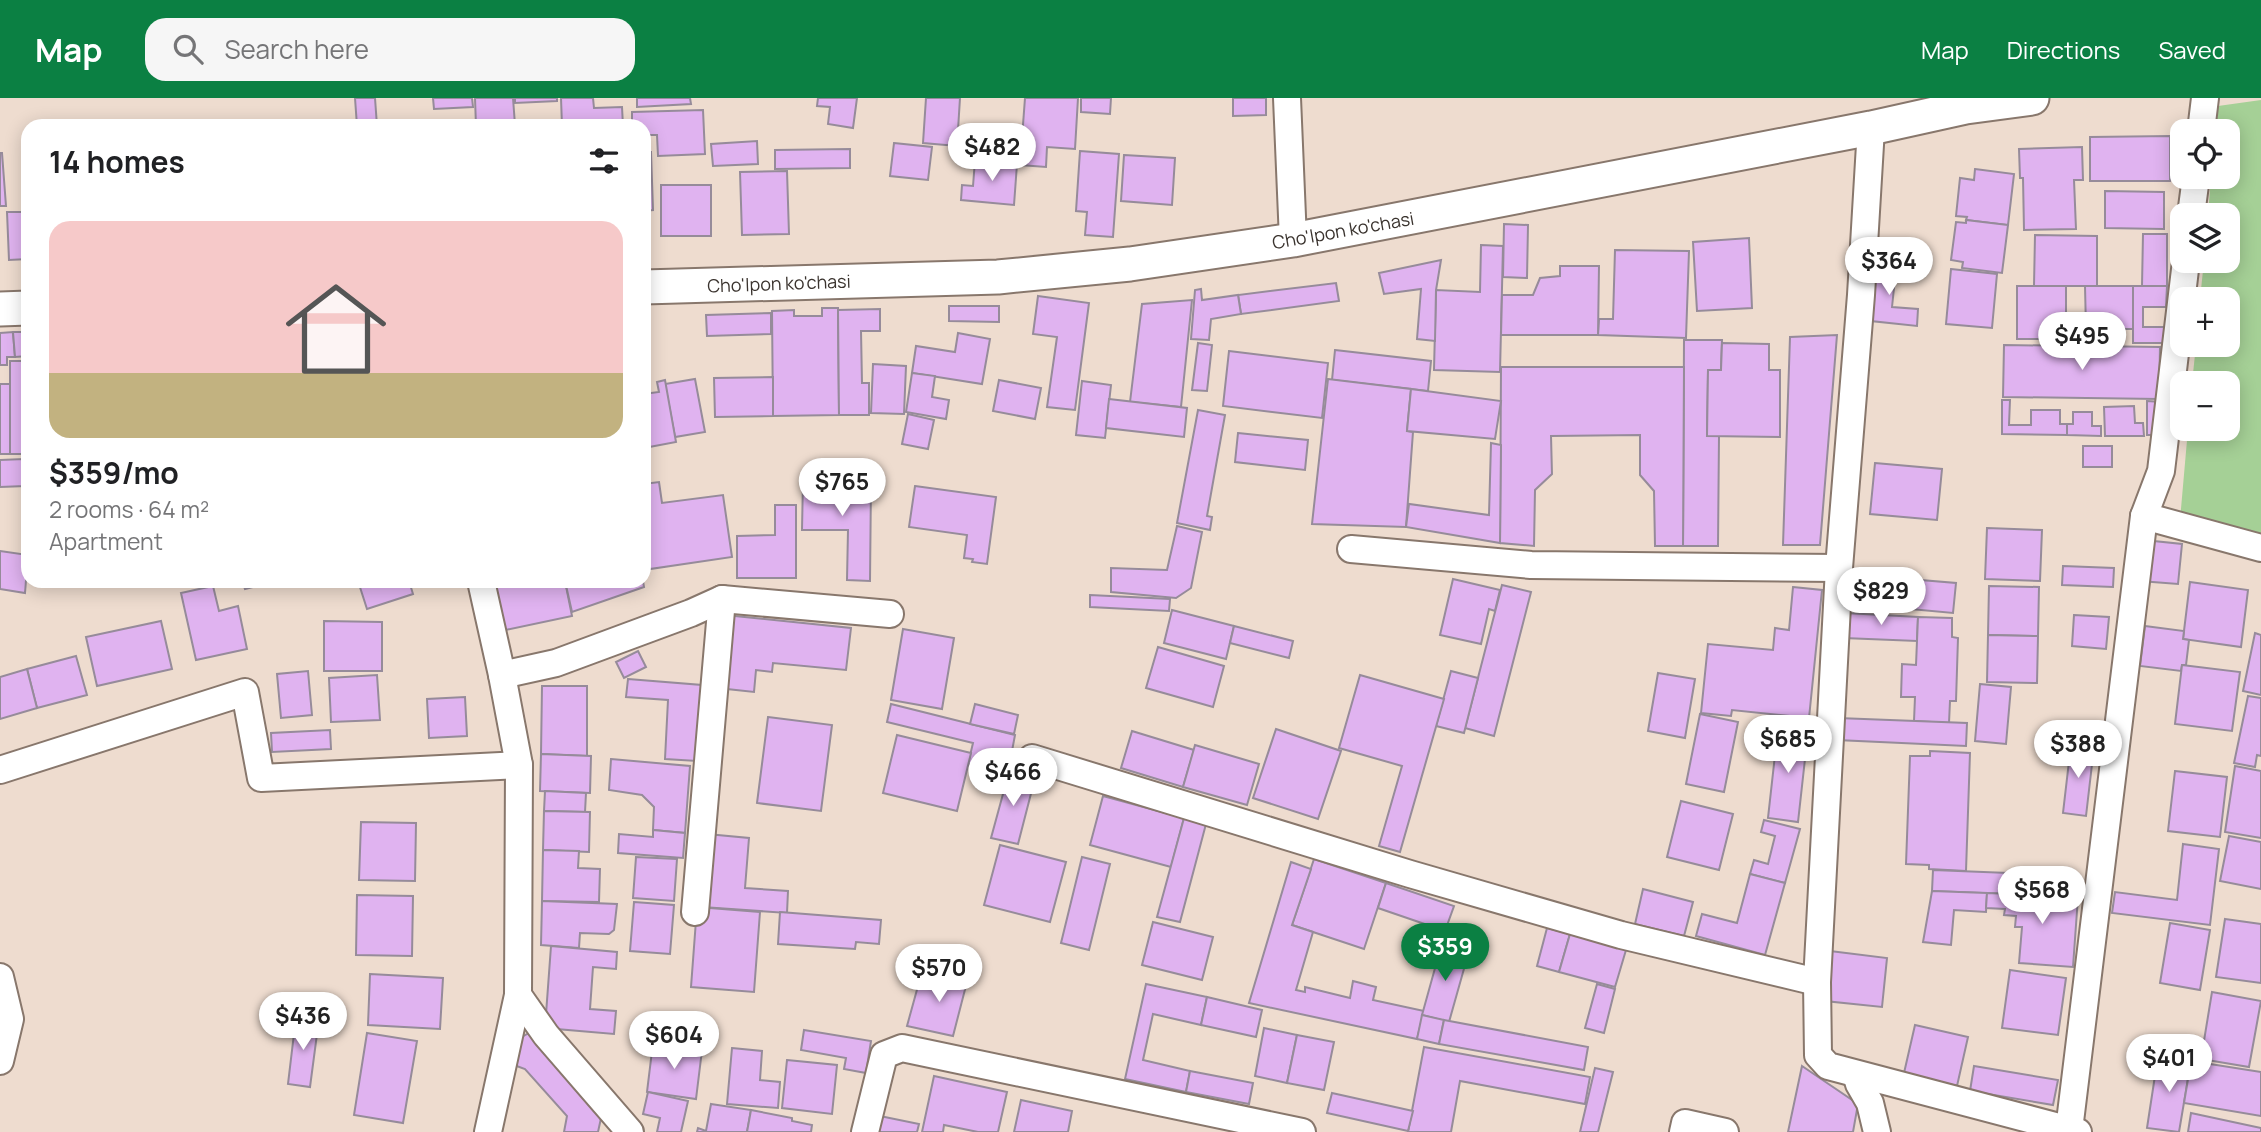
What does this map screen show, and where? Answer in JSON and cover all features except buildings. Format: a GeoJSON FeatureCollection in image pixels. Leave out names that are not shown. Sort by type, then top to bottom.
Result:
{"type":"FeatureCollection","features":[{"type":"Feature","properties":{"kind":"main road","name":"Cho'lpon ko'chasi"},"geometry":{"type":"LineString","coordinates":[[651,287],[998,277],[1130,264],[1293,240],[1871,128],[1965,102],[2032,98]]}},
{"type":"Feature","properties":{"kind":"main road"},"geometry":{"type":"LineString","coordinates":[[0,309],[21,308]]}},
{"type":"Feature","properties":{"kind":"street"},"geometry":{"type":"LineString","coordinates":[[1287,98],[1293,240]]}},
{"type":"Feature","properties":{"kind":"street"},"geometry":{"type":"LineString","coordinates":[[2202,119],[2205,98]]}},
{"type":"Feature","properties":{"kind":"street"},"geometry":{"type":"LineString","coordinates":[[1871,128],[1861,295],[1839,568],[1817,982],[1818,1055],[1828,1066],[2074,1131],[2144,516],[2161,471],[2185,273]]}},
{"type":"Feature","properties":{"kind":"street"},"geometry":{"type":"LineString","coordinates":[[2144,516],[2261,548]]}},
{"type":"Feature","properties":{"kind":"street"},"geometry":{"type":"LineString","coordinates":[[1351,549],[1531,565],[1839,568]]}},
{"type":"Feature","properties":{"kind":"street"},"geometry":{"type":"LineString","coordinates":[[483,588],[519,765],[518,995],[488,1132]]}},
{"type":"Feature","properties":{"kind":"street"},"geometry":{"type":"LineString","coordinates":[[502,675],[556,663],[691,613],[722,598],[890,614]]}},
{"type":"Feature","properties":{"kind":"street"},"geometry":{"type":"LineString","coordinates":[[695,912],[722,598]]}},
{"type":"Feature","properties":{"kind":"street"},"geometry":{"type":"LineString","coordinates":[[0,770],[245,692],[261,778],[519,765]]}},
{"type":"Feature","properties":{"kind":"street"},"geometry":{"type":"LineString","coordinates":[[1032,758],[1410,874],[1594,927],[1817,982]]}},
{"type":"Feature","properties":{"kind":"street"},"geometry":{"type":"LineString","coordinates":[[0,977],[10,1019],[0,1061]]}},
{"type":"Feature","properties":{"kind":"street"},"geometry":{"type":"LineString","coordinates":[[518,995],[546,1035],[631,1132]]}},
{"type":"Feature","properties":{"kind":"street"},"geometry":{"type":"LineString","coordinates":[[865,1132],[884,1055],[902,1048],[1302,1132]]}},
{"type":"Feature","properties":{"kind":"street"},"geometry":{"type":"LineString","coordinates":[[1856,1074],[1870,1103],[1877,1132]]}},
{"type":"Feature","properties":{"kind":"street"},"geometry":{"type":"LineString","coordinates":[[1683,1132],[1685,1122],[1725,1132]]}},
{"type":"Feature","properties":{"kind":"green space"},"geometry":{"type":"Polygon","coordinates":[[[2261,100],[2261,544],[2180,520],[2187,441],[2240,441],[2240,371],[2193,371],[2195,357],[2240,357],[2240,287],[2201,287],[2203,273],[2240,273],[2240,203],[2209,203],[2210,189],[2240,189],[2240,119],[2217,119],[2218,106],[2261,100]]]}}]}
